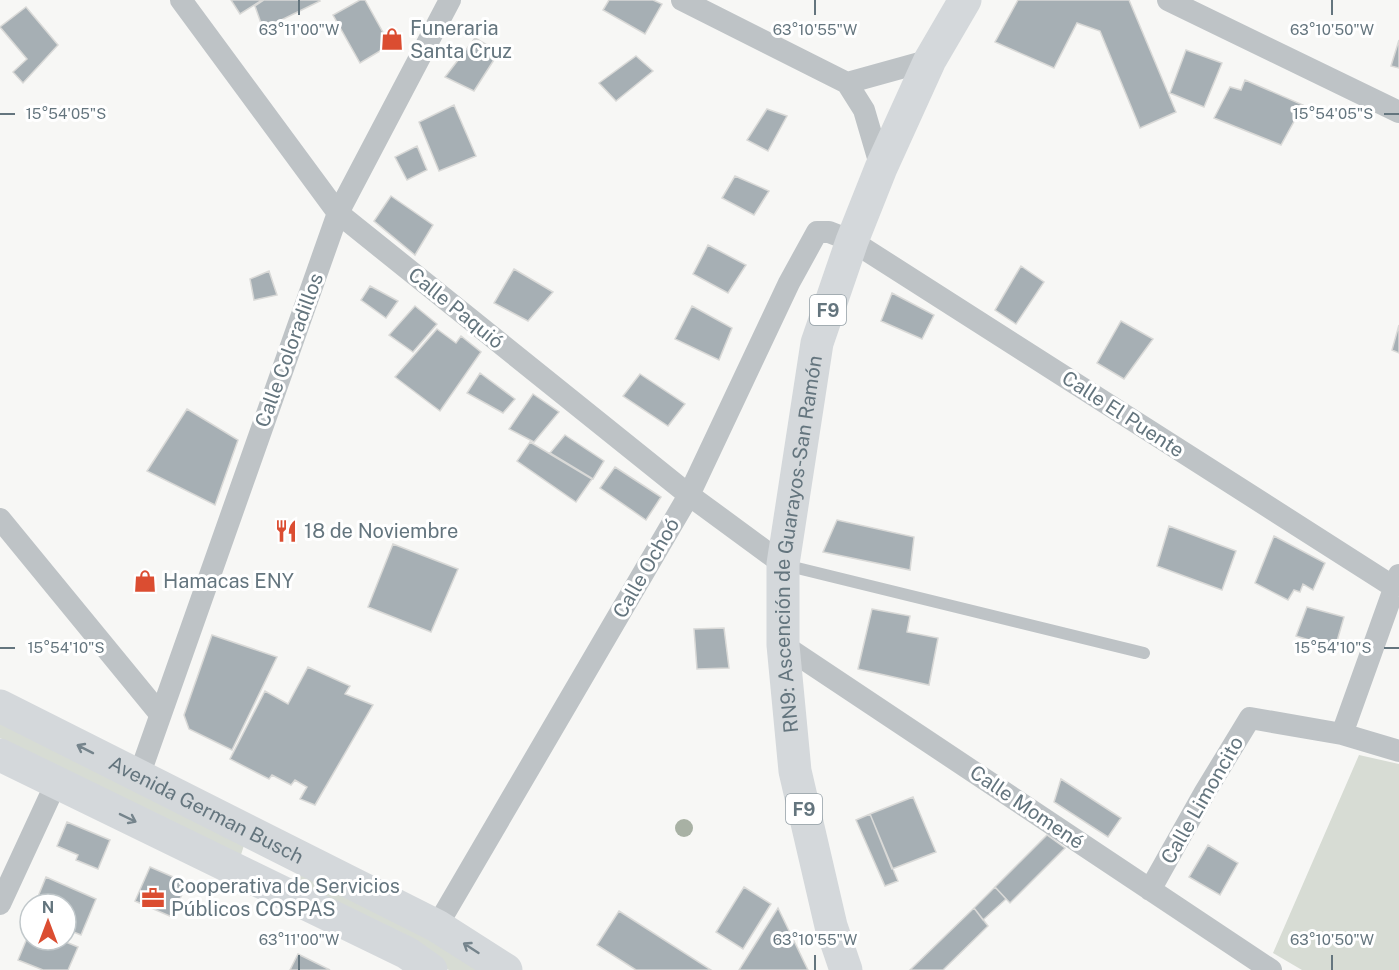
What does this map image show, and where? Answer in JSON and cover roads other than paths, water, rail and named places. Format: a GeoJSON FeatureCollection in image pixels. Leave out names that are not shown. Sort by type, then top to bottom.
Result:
{"type":"FeatureCollection","features":[{"type":"Feature","properties":{"kind":"main road","name":"RN9: Ascención de Guarayos-San Ramón"},"geometry":{"type":"LineString","coordinates":[[846,970],[831,926],[795,771],[783,645],[783,564],[817,343],[852,241],[881,168],[930,60],[965,0]]}},
{"type":"Feature","properties":{"kind":"main road","name":"Avenida German Busch"},"geometry":{"type":"LineString","coordinates":[[0,706],[437,926],[506,970]]}},
{"type":"Feature","properties":{"kind":"main road","name":"Avenida German Busch"},"geometry":{"type":"LineString","coordinates":[[0,755],[263,884],[413,965]]}},
{"type":"Feature","properties":{"kind":"main road"},"geometry":{"type":"LineString","coordinates":[[263,884],[282,848]]}},
{"type":"Feature","properties":{"kind":"street","name":"Calle Paquió"},"geometry":{"type":"LineString","coordinates":[[181,0],[338,213],[689,495],[783,564]]}},
{"type":"Feature","properties":{"kind":"street","name":"Calle Coloradillos"},"geometry":{"type":"LineString","coordinates":[[139,776],[338,213],[450,0]]}},
{"type":"Feature","properties":{"kind":"street"},"geometry":{"type":"LineString","coordinates":[[682,0],[847,83],[864,110],[881,168]]}},
{"type":"Feature","properties":{"kind":"street"},"geometry":{"type":"LineString","coordinates":[[1168,0],[1399,111]]}},
{"type":"Feature","properties":{"kind":"street"},"geometry":{"type":"LineString","coordinates":[[847,83],[930,60]]}},
{"type":"Feature","properties":{"kind":"street","name":"Calle Ochoó"},"geometry":{"type":"LineString","coordinates":[[437,926],[689,495],[789,283],[817,232],[829,232],[852,241]]}},
{"type":"Feature","properties":{"kind":"street","name":"Calle El Puente"},"geometry":{"type":"LineString","coordinates":[[852,241],[1396,581]]}},
{"type":"Feature","properties":{"kind":"street"},"geometry":{"type":"LineString","coordinates":[[0,519],[160,714]]}},
{"type":"Feature","properties":{"kind":"street"},"geometry":{"type":"LineString","coordinates":[[1342,734],[1396,581]]}},
{"type":"Feature","properties":{"kind":"street","name":"Calle Momené"},"geometry":{"type":"LineString","coordinates":[[783,645],[1271,970]]}},
{"type":"Feature","properties":{"kind":"street","name":"Calle Limoncito"},"geometry":{"type":"LineString","coordinates":[[1150,890],[1250,718],[1342,734],[1399,751]]}},
{"type":"Feature","properties":{"kind":"street"},"geometry":{"type":"LineString","coordinates":[[0,904],[56,783]]}},
{"type":"Feature","properties":{"kind":"lane"},"geometry":{"type":"LineString","coordinates":[[783,564],[1144,653]]}},
{"type":"Feature","properties":{"kind":"place","name":"Funeraria Santa Cruz"},"geometry":{"type":"Point","coordinates":[392,39]}},
{"type":"Feature","properties":{"kind":"place","name":"18 de Noviembre"},"geometry":{"type":"Point","coordinates":[286,531]}},
{"type":"Feature","properties":{"kind":"place","name":"Hamacas ENY"},"geometry":{"type":"Point","coordinates":[145,581]}},
{"type":"Feature","properties":{"kind":"place","name":"Cooperativa de Servicios Públicos COSPAS"},"geometry":{"type":"Point","coordinates":[153,898]}}]}
